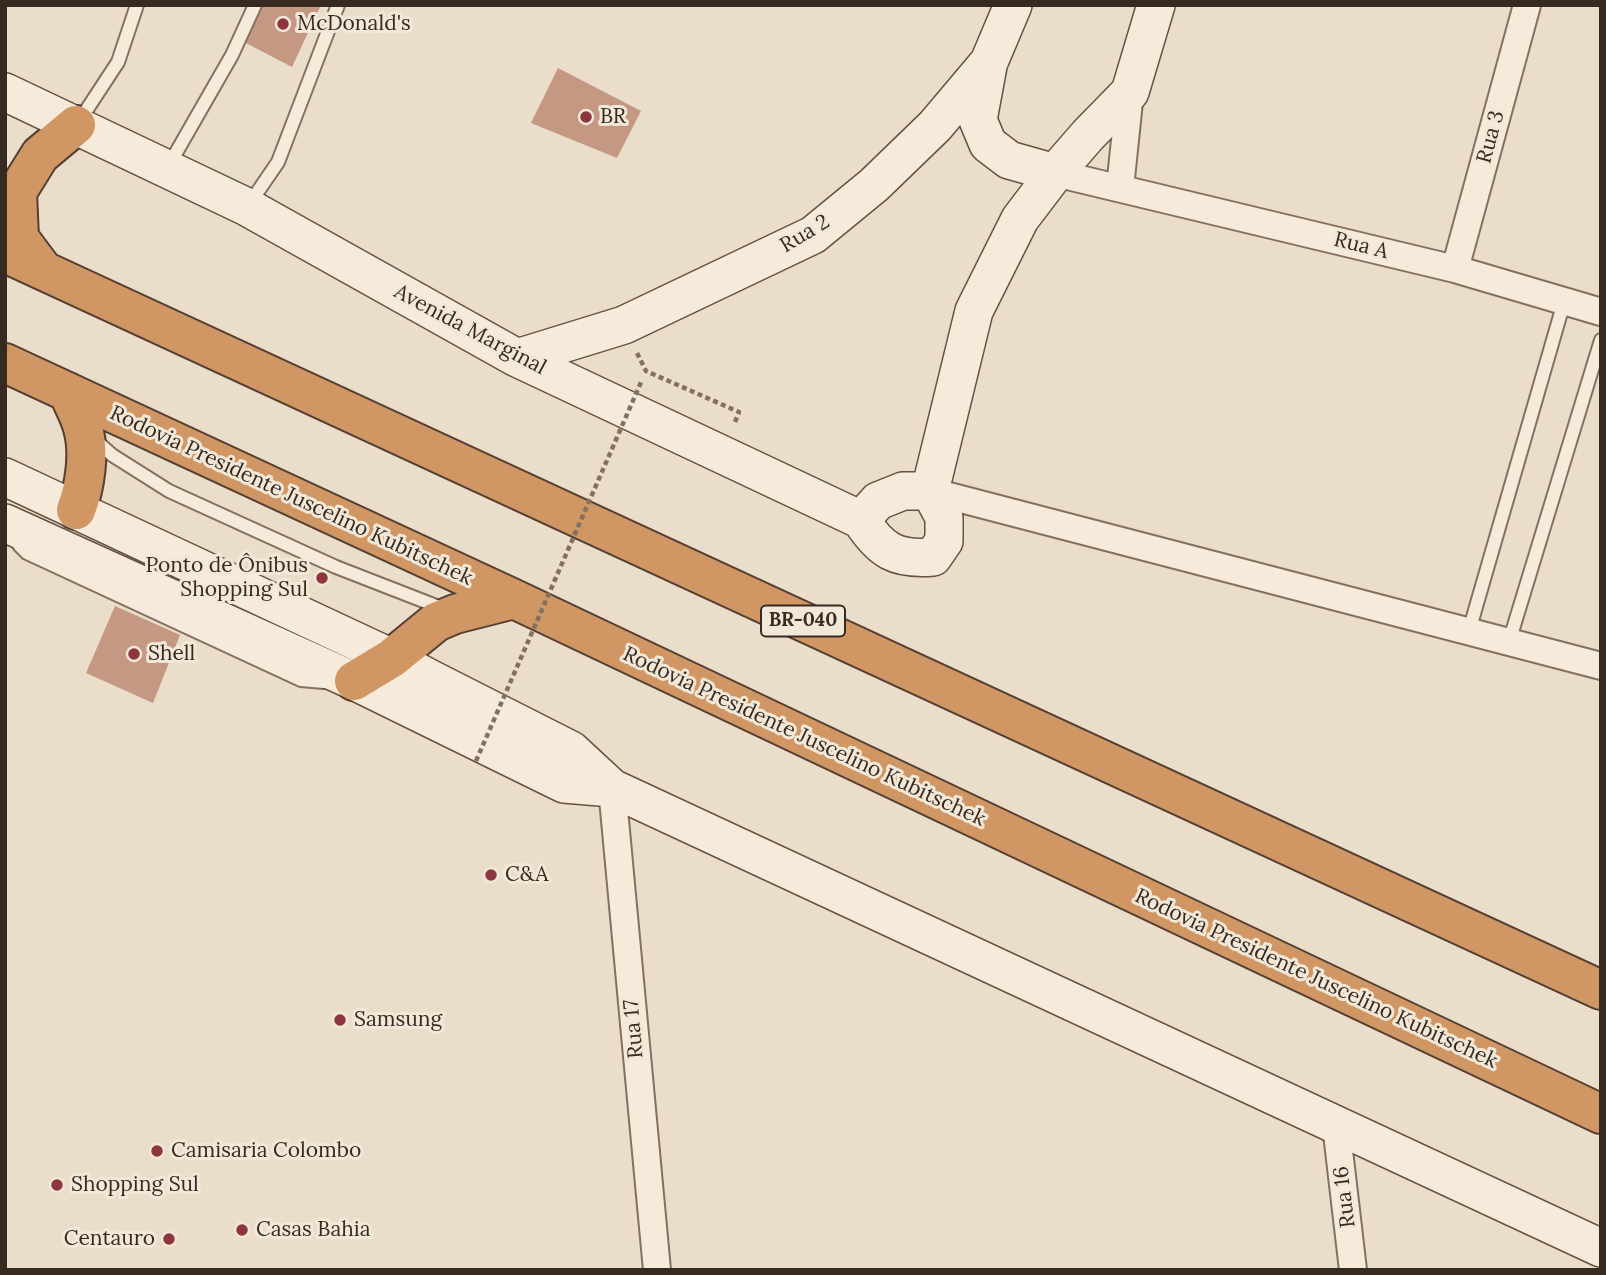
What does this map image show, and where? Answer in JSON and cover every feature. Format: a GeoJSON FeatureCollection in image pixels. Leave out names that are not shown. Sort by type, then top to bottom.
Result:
{"type":"FeatureCollection","features":[{"type":"Feature","properties":{"kind":"highway"},"geometry":{"type":"LineString","coordinates":[[43,270],[19,238],[18,192],[40,155],[76,125]]}},
{"type":"Feature","properties":{"kind":"highway","name":"BR-040"},"geometry":{"type":"LineString","coordinates":[[5,253],[1601,990]]}},
{"type":"Feature","properties":{"kind":"highway","name":"Rodovia Presidente Juscelino Kubitschek"},"geometry":{"type":"LineString","coordinates":[[5,363],[514,600],[1601,1114]]}},
{"type":"Feature","properties":{"kind":"highway"},"geometry":{"type":"LineString","coordinates":[[68,392],[84,429],[86,461],[82,494],[76,510]]}},
{"type":"Feature","properties":{"kind":"highway"},"geometry":{"type":"LineString","coordinates":[[354,681],[392,658],[446,618],[514,600]]}},
{"type":"Feature","properties":{"kind":"street","name":"Rua 2"},"geometry":{"type":"LineString","coordinates":[[517,358],[624,325],[813,234],[874,185],[935,126],[989,62],[1013,5]]}},
{"type":"Feature","properties":{"kind":"street"},"geometry":{"type":"LineString","coordinates":[[1120,188],[1130,92],[1156,5]]}},
{"type":"Feature","properties":{"kind":"street","name":"Rua 3"},"geometry":{"type":"LineString","coordinates":[[1455,269],[1527,5]]}},
{"type":"Feature","properties":{"kind":"street"},"geometry":{"type":"LineString","coordinates":[[989,62],[978,120],[988,144],[1009,160],[1055,173]]}},
{"type":"Feature","properties":{"kind":"street","name":"Avenida Marginal"},"geometry":{"type":"LineString","coordinates":[[5,92],[247,207],[517,358],[861,520],[873,539],[888,551],[915,559],[933,557],[944,541],[944,517],[930,491]]}},
{"type":"Feature","properties":{"kind":"street"},"geometry":{"type":"LineString","coordinates":[[930,491],[974,311],[1020,219],[1055,173],[1130,92]]}},
{"type":"Feature","properties":{"kind":"street","name":"Rua A"},"geometry":{"type":"LineString","coordinates":[[1055,173],[1455,269],[1601,312]]}},
{"type":"Feature","properties":{"kind":"street"},"geometry":{"type":"LineString","coordinates":[[5,477],[392,658],[571,750],[612,788],[1601,1248]]}},
{"type":"Feature","properties":{"kind":"street"},"geometry":{"type":"LineString","coordinates":[[861,520],[878,501],[903,491],[930,491],[1601,666]]}},
{"type":"Feature","properties":{"kind":"street"},"geometry":{"type":"LineString","coordinates":[[11,526],[354,681],[564,784],[612,788]]}},
{"type":"Feature","properties":{"kind":"street"},"geometry":{"type":"LineString","coordinates":[[429,678],[446,618]]}},
{"type":"Feature","properties":{"kind":"street","name":"Rua 17"},"geometry":{"type":"LineString","coordinates":[[612,788],[657,1270]]}},
{"type":"Feature","properties":{"kind":"street","name":"Rua 16"},"geometry":{"type":"LineString","coordinates":[[1336,1125],[1353,1270]]}},
{"type":"Feature","properties":{"kind":"lane"},"geometry":{"type":"LineString","coordinates":[[76,125],[118,62],[136,5]]}},
{"type":"Feature","properties":{"kind":"lane"},"geometry":{"type":"LineString","coordinates":[[167,168],[232,55],[255,5]]}},
{"type":"Feature","properties":{"kind":"lane"},"geometry":{"type":"LineString","coordinates":[[247,207],[278,162],[338,5]]}},
{"type":"Feature","properties":{"kind":"lane"},"geometry":{"type":"LineString","coordinates":[[1469,631],[1564,302]]}},
{"type":"Feature","properties":{"kind":"lane"},"geometry":{"type":"LineString","coordinates":[[1509,642],[1601,340]]}},
{"type":"Feature","properties":{"kind":"lane"},"geometry":{"type":"LineString","coordinates":[[84,429],[112,455],[169,491],[336,567],[434,604],[446,618]]}},
{"type":"Feature","properties":{"kind":"path"},"geometry":{"type":"LineString","coordinates":[[646,371],[739,412],[735,422],[723,416]]}},
{"type":"Feature","properties":{"kind":"path"},"geometry":{"type":"LineString","coordinates":[[475,761],[642,380]]}},
{"type":"Feature","properties":{"kind":"building","name":"McDonald's"},"geometry":{"type":"Polygon","coordinates":[[[262,5],[321,5],[292,67],[244,42],[262,5]]]}},
{"type":"Feature","properties":{"kind":"building","name":"BR"},"geometry":{"type":"Polygon","coordinates":[[[558,68],[641,111],[617,158],[531,123],[558,68]]]}},
{"type":"Feature","properties":{"kind":"building","name":"Shell"},"geometry":{"type":"Polygon","coordinates":[[[115,606],[180,635],[153,703],[86,673],[115,606]]]}},
{"type":"Feature","properties":{"kind":"place","name":"McDonald's"},"geometry":{"type":"Point","coordinates":[283,24]}},
{"type":"Feature","properties":{"kind":"place","name":"BR"},"geometry":{"type":"Point","coordinates":[586,117]}},
{"type":"Feature","properties":{"kind":"place","name":"Ponto de Ônibus Shopping Sul"},"geometry":{"type":"Point","coordinates":[322,578]}},
{"type":"Feature","properties":{"kind":"place","name":"Shell"},"geometry":{"type":"Point","coordinates":[134,654]}},
{"type":"Feature","properties":{"kind":"place","name":"C&A"},"geometry":{"type":"Point","coordinates":[491,875]}},
{"type":"Feature","properties":{"kind":"place","name":"Samsung"},"geometry":{"type":"Point","coordinates":[340,1020]}},
{"type":"Feature","properties":{"kind":"place","name":"Camisaria Colombo"},"geometry":{"type":"Point","coordinates":[157,1151]}},
{"type":"Feature","properties":{"kind":"place","name":"Shopping Sul"},"geometry":{"type":"Point","coordinates":[57,1185]}},
{"type":"Feature","properties":{"kind":"place","name":"Casas Bahia"},"geometry":{"type":"Point","coordinates":[242,1230]}},
{"type":"Feature","properties":{"kind":"place","name":"Centauro"},"geometry":{"type":"Point","coordinates":[169,1239]}}]}
